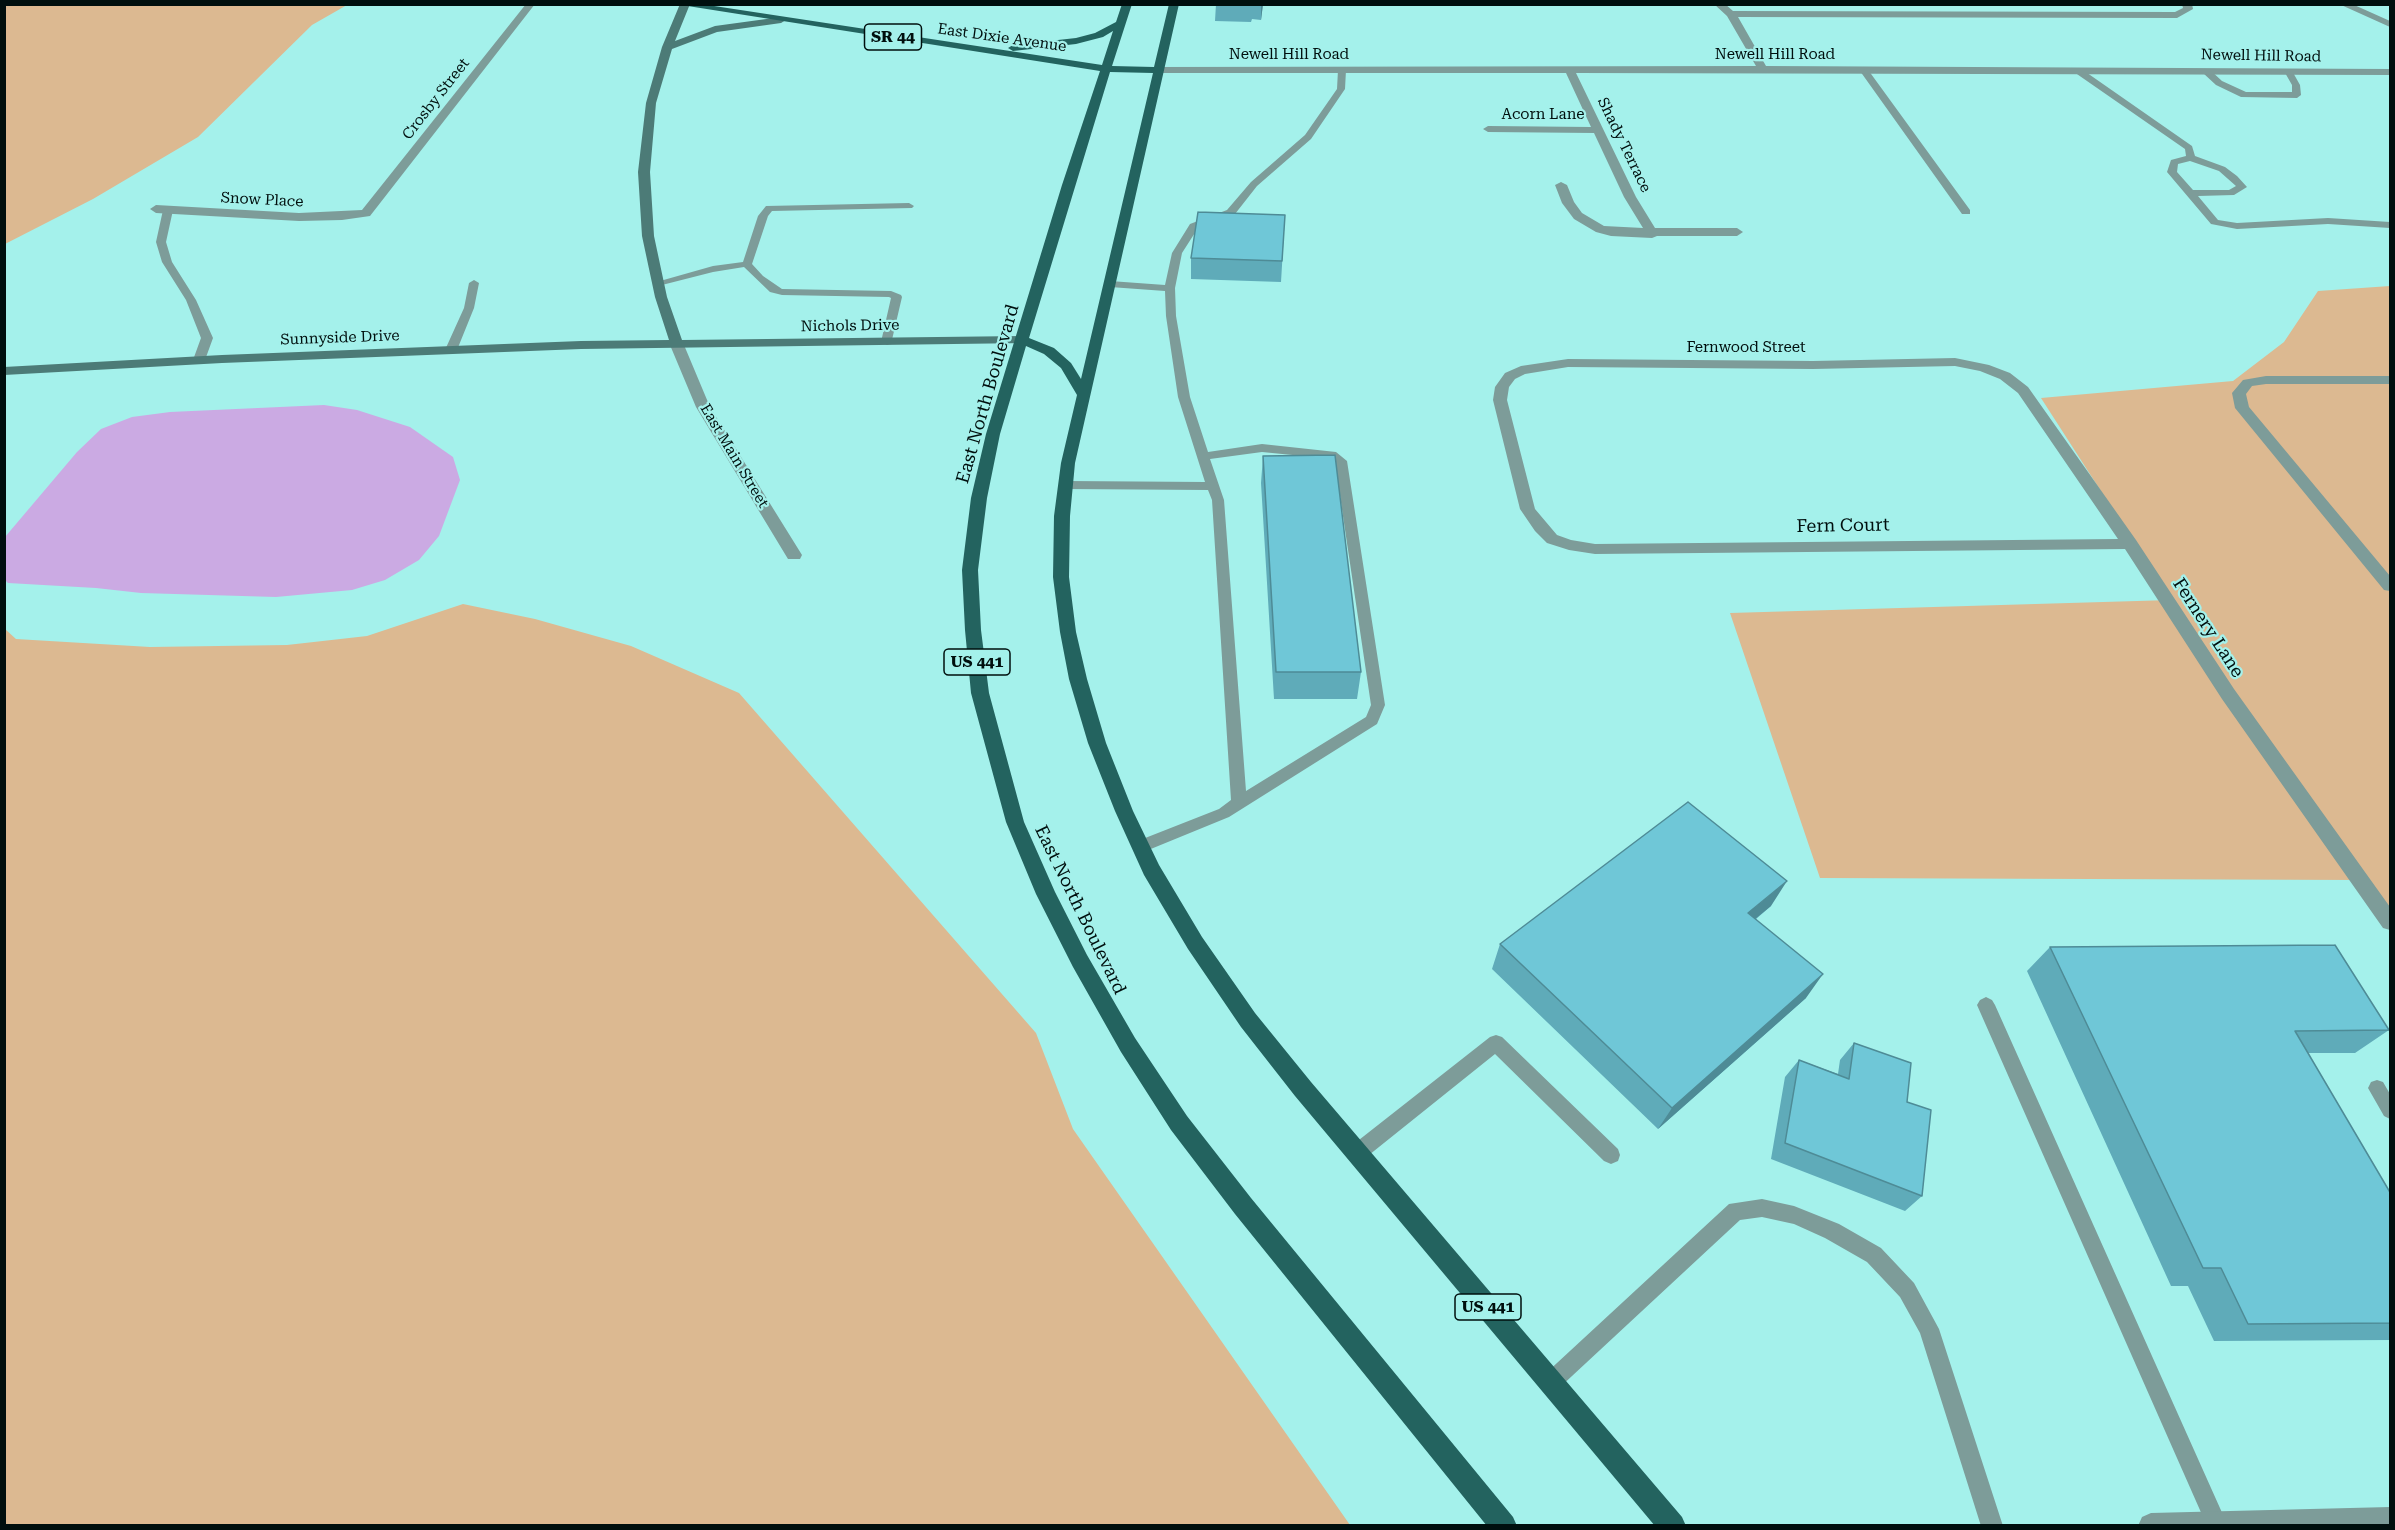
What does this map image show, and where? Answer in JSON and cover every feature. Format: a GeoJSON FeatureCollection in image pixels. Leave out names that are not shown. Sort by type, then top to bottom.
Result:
{"type":"FeatureCollection","features":[{"type":"Feature","properties":{"kind":"main road","name":"East North Boulevard"},"geometry":{"type":"LineString","coordinates":[[1127,4],[1068,184],[993,434],[979,498],[970,570],[973,630],[980,693],[996,759],[1015,822],[1046,894],[1080,961],[1128,1045],[1173,1113],[1243,1206],[1504,1526]]}},
{"type":"Feature","properties":{"kind":"main road","name":"US 441"},"geometry":{"type":"LineString","coordinates":[[1174,4],[1068,463],[1062,516],[1061,577],[1078,679],[1097,742],[1141,847],[1195,943],[1248,1020],[1303,1089],[1673,1526]]}},
{"type":"Feature","properties":{"kind":"main road","name":"East Dixie Avenue"},"geometry":{"type":"LineString","coordinates":[[683,5],[1107,69]]}},
{"type":"Feature","properties":{"kind":"main road"},"geometry":{"type":"LineString","coordinates":[[982,51],[1076,41],[1099,35],[1121,23]]}},
{"type":"Feature","properties":{"kind":"main road","name":"SR 44"},"geometry":{"type":"LineString","coordinates":[[1107,69],[1159,70]]}},
{"type":"Feature","properties":{"kind":"main road"},"geometry":{"type":"LineString","coordinates":[[1023,340],[1049,351],[1066,366],[1084,396]]}},
{"type":"Feature","properties":{"kind":"street","name":"Crosby Street"},"geometry":{"type":"LineString","coordinates":[[366,213],[531,4]]}},
{"type":"Feature","properties":{"kind":"street"},"geometry":{"type":"LineString","coordinates":[[1718,4],[1731,14],[1763,70]]}},
{"type":"Feature","properties":{"kind":"street"},"geometry":{"type":"LineString","coordinates":[[1731,14],[2177,15],[2188,9],[2187,4]]}},
{"type":"Feature","properties":{"kind":"street"},"geometry":{"type":"LineString","coordinates":[[2343,4],[2391,24]]}},
{"type":"Feature","properties":{"kind":"street","name":"East Main Street"},"geometry":{"type":"LineString","coordinates":[[683,5],[651,103],[645,147],[644,195],[647,226],[658,283],[676,345],[703,407],[794,555]]}},
{"type":"Feature","properties":{"kind":"street"},"geometry":{"type":"LineString","coordinates":[[668,47],[715,29],[781,20]]}},
{"type":"Feature","properties":{"kind":"street","name":"Newell Hill Road"},"geometry":{"type":"LineString","coordinates":[[1159,70],[1863,69],[2391,72]]}},
{"type":"Feature","properties":{"kind":"street","name":"Shady Terrace"},"geometry":{"type":"LineString","coordinates":[[1570,70],[1630,197],[1652,234]]}},
{"type":"Feature","properties":{"kind":"street","name":"Acorn Lane"},"geometry":{"type":"LineString","coordinates":[[1488,129],[1598,130]]}},
{"type":"Feature","properties":{"kind":"street"},"geometry":{"type":"LineString","coordinates":[[1561,185],[1568,203],[1587,222],[1611,232],[1652,234],[1737,232]]}},
{"type":"Feature","properties":{"kind":"street","name":"Snow Place"},"geometry":{"type":"LineString","coordinates":[[162,209],[299,217],[366,213]]}},
{"type":"Feature","properties":{"kind":"street","name":"Nichols Drive"},"geometry":{"type":"LineString","coordinates":[[676,345],[1023,340]]}},
{"type":"Feature","properties":{"kind":"street","name":"Sunnyside Drive"},"geometry":{"type":"LineString","coordinates":[[4,370],[581,345],[676,345]]}},
{"type":"Feature","properties":{"kind":"street","name":"Fernwood Street"},"geometry":{"type":"LineString","coordinates":[[1557,542],[1540,527],[1528,508],[1500,400],[1502,387],[1509,376],[1521,370],[1541,365],[1568,363],[1813,365],[1920,361],[1954,362],[1984,368]]}},
{"type":"Feature","properties":{"kind":"street","name":"Fernery Lane"},"geometry":{"type":"LineString","coordinates":[[1984,368],[2005,376],[2023,390],[2130,544],[2228,694],[2391,922]]}},
{"type":"Feature","properties":{"kind":"street"},"geometry":{"type":"LineString","coordinates":[[2391,380],[2266,380],[2248,383],[2239,393],[2242,408],[2391,586]]}},
{"type":"Feature","properties":{"kind":"street","name":"Fern Court"},"geometry":{"type":"LineString","coordinates":[[1557,542],[1595,549],[1864,544],[2130,544]]}},
{"type":"Feature","properties":{"kind":"street"},"geometry":{"type":"LineString","coordinates":[[2151,1526],[2391,1520]]}},
{"type":"Feature","properties":{"kind":"lane"},"geometry":{"type":"LineString","coordinates":[[1863,69],[1966,212]]}},
{"type":"Feature","properties":{"kind":"lane"},"geometry":{"type":"LineString","coordinates":[[1239,803],[1218,500],[1184,397],[1171,316],[1170,288],[1177,253],[1194,226],[1231,212],[1254,184],[1308,137],[1341,89],[1342,70]]}},
{"type":"Feature","properties":{"kind":"lane"},"geometry":{"type":"LineString","coordinates":[[2077,70],[2189,148],[2191,158]]}},
{"type":"Feature","properties":{"kind":"lane"},"geometry":{"type":"LineString","coordinates":[[2206,71],[2220,83],[2244,95],[2297,95],[2296,86],[2288,71]]}},
{"type":"Feature","properties":{"kind":"lane"},"geometry":{"type":"LineString","coordinates":[[2189,193],[2231,193],[2242,187],[2222,169],[2191,158],[2174,162],[2172,172],[2189,193],[2215,222],[2237,226],[2328,221],[2391,225]]}},
{"type":"Feature","properties":{"kind":"lane"},"geometry":{"type":"LineString","coordinates":[[747,264],[756,234],[769,208],[909,206]]}},
{"type":"Feature","properties":{"kind":"lane"},"geometry":{"type":"LineString","coordinates":[[162,209],[161,242],[167,262],[191,300],[207,338],[199,360]]}},
{"type":"Feature","properties":{"kind":"lane"},"geometry":{"type":"LineString","coordinates":[[658,283],[713,269],[747,264]]}},
{"type":"Feature","properties":{"kind":"lane"},"geometry":{"type":"LineString","coordinates":[[747,264],[774,290],[891,294],[897,297],[887,342]]}},
{"type":"Feature","properties":{"kind":"lane"},"geometry":{"type":"LineString","coordinates":[[451,350],[469,308],[474,283]]}},
{"type":"Feature","properties":{"kind":"lane"},"geometry":{"type":"LineString","coordinates":[[1110,284],[1170,288]]}},
{"type":"Feature","properties":{"kind":"lane"},"geometry":{"type":"LineString","coordinates":[[1141,847],[1224,813],[1372,720],[1378,705],[1341,461],[1336,456],[1314,452],[1262,448],[1203,456]]}},
{"type":"Feature","properties":{"kind":"lane"},"geometry":{"type":"LineString","coordinates":[[1066,485],[1213,486]]}},
{"type":"Feature","properties":{"kind":"lane"},"geometry":{"type":"LineString","coordinates":[[1986,1005],[2218,1524]]}},
{"type":"Feature","properties":{"kind":"lane"},"geometry":{"type":"LineString","coordinates":[[1357,1153],[1496,1043],[1611,1155]]}},
{"type":"Feature","properties":{"kind":"lane"},"geometry":{"type":"LineString","coordinates":[[2376,1088],[2391,1110]]}},
{"type":"Feature","properties":{"kind":"lane"},"geometry":{"type":"LineString","coordinates":[[1551,1382],[1736,1211],[1762,1208],[1794,1215],[1832,1231],[1874,1255],[1907,1290],[1929,1329],[1992,1526]]}},
{"type":"Feature","properties":{"kind":"shaded area"},"geometry":{"type":"Polygon","coordinates":[[[5,4],[347,5],[312,25],[198,137],[93,199],[5,244],[5,4]]]}},
{"type":"Feature","properties":{"kind":"shaded area"},"geometry":{"type":"Polygon","coordinates":[[[2390,286],[2390,923],[2359,880],[1820,878],[1730,613],[2171,600],[2041,398],[2233,381],[2284,342],[2318,291],[2390,286]]]}},
{"type":"Feature","properties":{"kind":"shaded area"},"geometry":{"type":"Polygon","coordinates":[[[324,405],[357,410],[410,427],[453,457],[460,480],[439,536],[419,560],[385,580],[352,590],[276,597],[141,593],[8,583],[5,580],[5,537],[77,452],[101,429],[132,417],[170,412],[324,405]]]}},
{"type":"Feature","properties":{"kind":"shaded area"},"geometry":{"type":"Polygon","coordinates":[[[463,604],[535,619],[631,646],[739,693],[1036,1033],[1073,1129],[1350,1525],[5,1525],[5,629],[16,639],[150,647],[287,645],[367,636],[463,604]]]}},
{"type":"Feature","properties":{"kind":"building"},"geometry":{"type":"Polygon","coordinates":[[[1198,212],[1285,215],[1282,261],[1191,258],[1198,212]]]}},
{"type":"Feature","properties":{"kind":"building"},"geometry":{"type":"Polygon","coordinates":[[[1335,455],[1361,672],[1276,672],[1263,456],[1335,455]]]}},
{"type":"Feature","properties":{"kind":"building"},"geometry":{"type":"Polygon","coordinates":[[[1688,802],[1787,881],[1748,913],[1823,974],[1672,1108],[1500,944],[1688,802]]]}},
{"type":"Feature","properties":{"kind":"building"},"geometry":{"type":"Polygon","coordinates":[[[2335,945],[2389,1030],[2295,1031],[2391,1194],[2391,1323],[2248,1324],[2221,1268],[2203,1268],[2050,947],[2335,945]]]}},
{"type":"Feature","properties":{"kind":"building"},"geometry":{"type":"Polygon","coordinates":[[[1854,1043],[1911,1063],[1907,1102],[1931,1110],[1922,1196],[1785,1143],[1799,1060],[1849,1079],[1854,1043]]]}}]}
